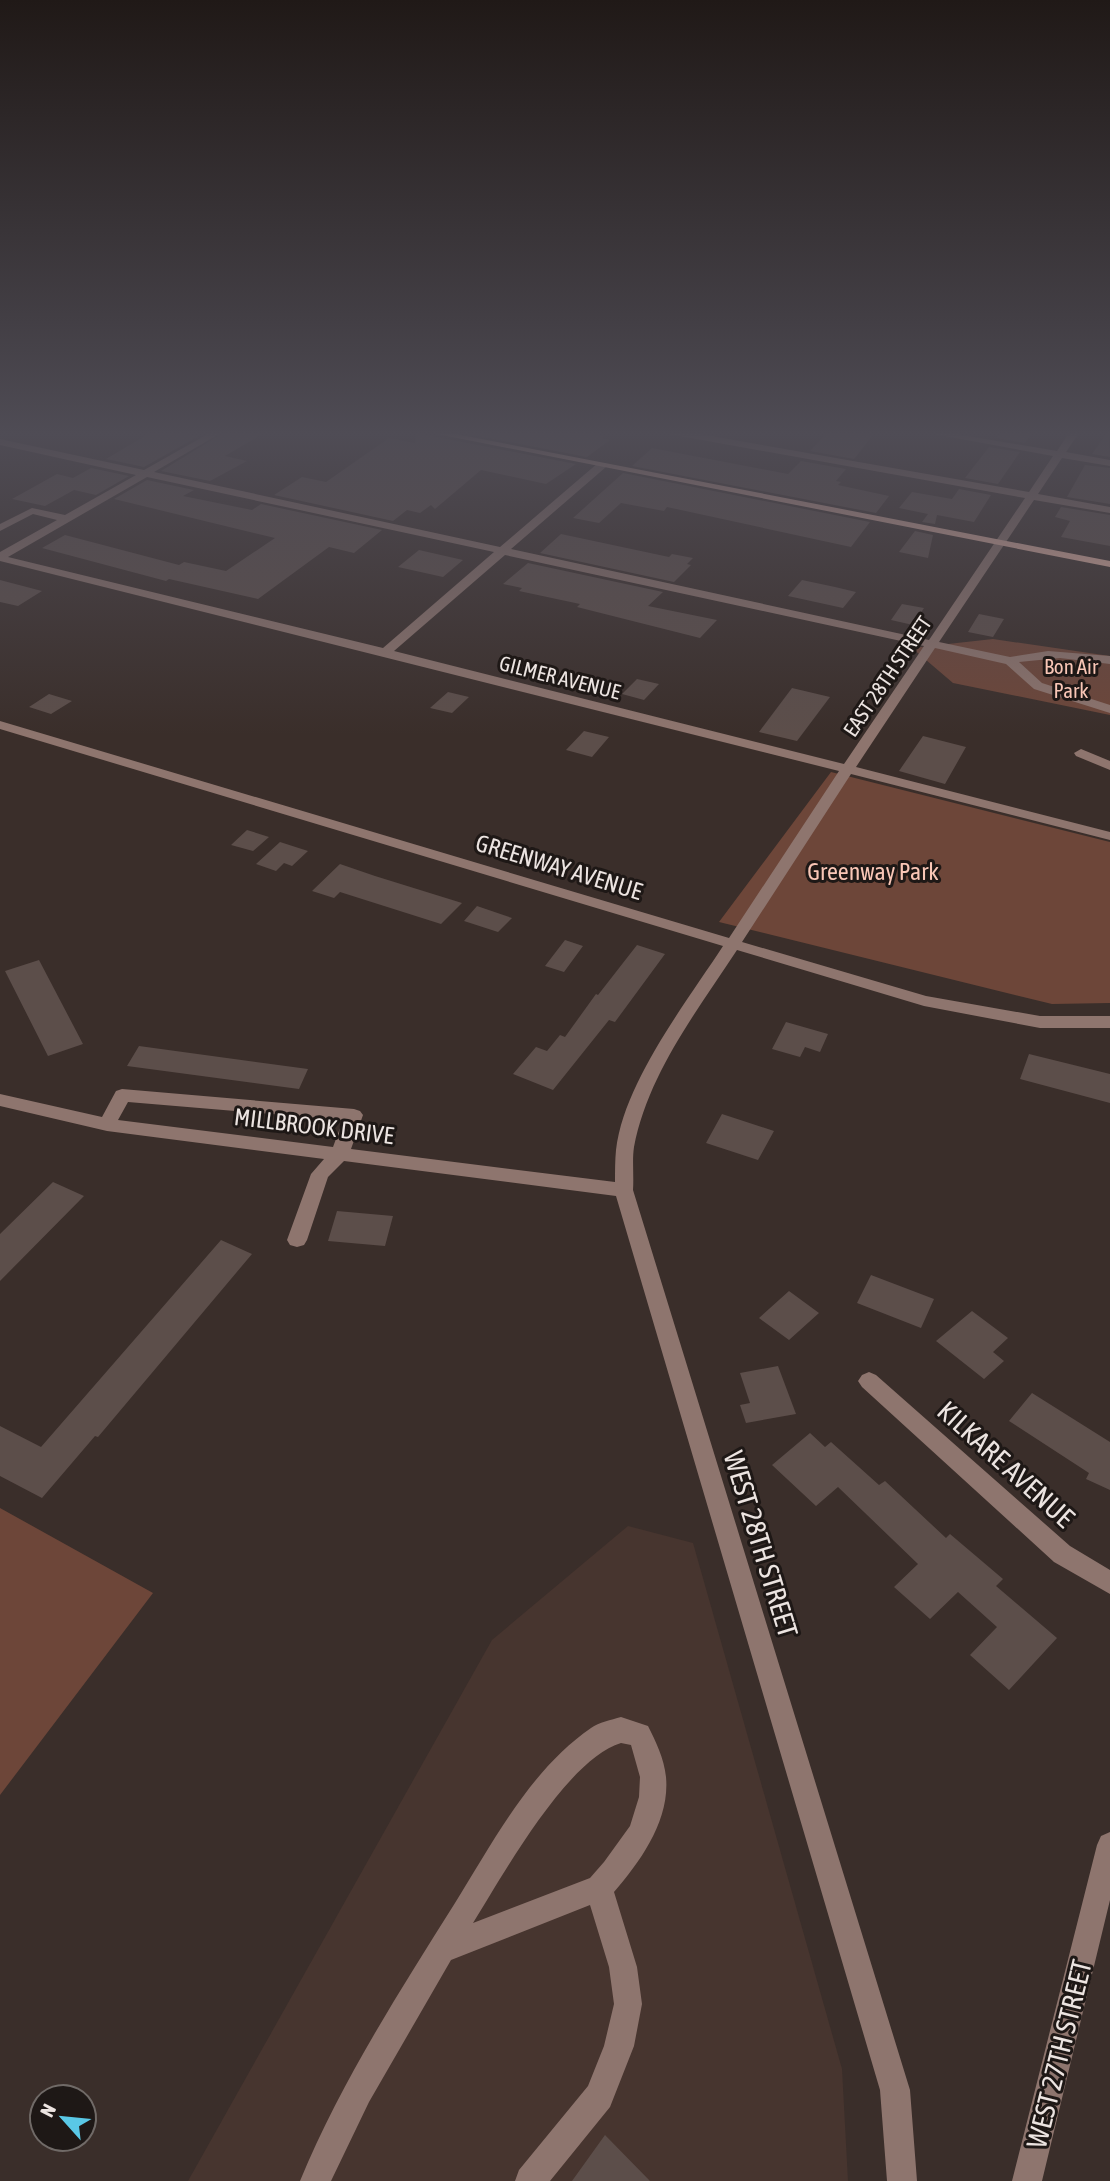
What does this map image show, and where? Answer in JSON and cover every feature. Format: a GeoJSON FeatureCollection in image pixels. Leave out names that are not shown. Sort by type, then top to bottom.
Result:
{"type":"FeatureCollection","features":[{"type":"Feature","properties":{"kind":"main road"},"geometry":{"type":"LineString","coordinates":[[943,532],[1110,564]]}},
{"type":"Feature","properties":{"kind":"street"},"geometry":{"type":"LineString","coordinates":[[0,558],[45,532]]}},
{"type":"Feature","properties":{"kind":"street"},"geometry":{"type":"LineString","coordinates":[[422,532],[1010,661],[1026,656],[1055,653],[1110,660]]}},
{"type":"Feature","properties":{"kind":"street"},"geometry":{"type":"LineString","coordinates":[[385,652],[526,532]]}},
{"type":"Feature","properties":{"kind":"street","name":"EAST 28TH STREET"},"geometry":{"type":"LineString","coordinates":[[732,944],[1008,532]]}},
{"type":"Feature","properties":{"kind":"street","name":"GILMER AVENUE"},"geometry":{"type":"LineString","coordinates":[[0,558],[385,652],[1110,836]]}},
{"type":"Feature","properties":{"kind":"street"},"geometry":{"type":"LineString","coordinates":[[1010,661],[1038,686],[1110,709]]}},
{"type":"Feature","properties":{"kind":"street","name":"GREENWAY AVENUE"},"geometry":{"type":"LineString","coordinates":[[0,725],[925,1001],[1040,1022],[1110,1021]]}},
{"type":"Feature","properties":{"kind":"street"},"geometry":{"type":"LineString","coordinates":[[1081,753],[1110,765]]}},
{"type":"Feature","properties":{"kind":"street","name":"WEST 28TH STREET"},"geometry":{"type":"LineString","coordinates":[[732,944],[664,1049],[637,1106],[625,1149],[624,1190],[895,2090],[902,2181]]}},
{"type":"Feature","properties":{"kind":"street"},"geometry":{"type":"LineString","coordinates":[[107,1125],[122,1095],[354,1115],[341,1154],[320,1174],[297,1240]]}},
{"type":"Feature","properties":{"kind":"street","name":"MILLBROOK DRIVE"},"geometry":{"type":"LineString","coordinates":[[0,1100],[107,1125],[624,1190]]}},
{"type":"Feature","properties":{"kind":"street","name":"KILKARE AVENUE"},"geometry":{"type":"LineString","coordinates":[[869,1381],[1062,1554],[1110,1583]]}},
{"type":"Feature","properties":{"kind":"street"},"geometry":{"type":"LineString","coordinates":[[315,2181],[359,2092],[441,1950],[525,1815],[564,1769],[601,1736],[621,1730],[639,1735],[650,1753],[656,1793],[639,1836],[623,1863],[599,1888],[441,1950]]}},
{"type":"Feature","properties":{"kind":"street","name":"WEST 27TH STREET"},"geometry":{"type":"LineString","coordinates":[[1027,2181],[1110,1844]]}},
{"type":"Feature","properties":{"kind":"street"},"geometry":{"type":"LineString","coordinates":[[530,2181],[599,2096],[620,2046],[628,2004],[623,1966],[599,1888]]}},
{"type":"Feature","properties":{"kind":"shaded area"},"geometry":{"type":"Polygon","coordinates":[[[628,1526],[693,1543],[842,2069],[848,2181],[188,2181],[492,1640],[628,1526]]]}},
{"type":"Feature","properties":{"kind":"green space","name":"Bon Air Park"},"geometry":{"type":"Polygon","coordinates":[[[993,639],[1110,656],[1110,715],[953,683],[912,648],[993,639]]]}},
{"type":"Feature","properties":{"kind":"green space","name":"Greenway Park"},"geometry":{"type":"Polygon","coordinates":[[[831,772],[1110,842],[1110,1003],[1052,1004],[719,922],[831,772]]]}},
{"type":"Feature","properties":{"kind":"green space"},"geometry":{"type":"Polygon","coordinates":[[[0,1508],[153,1593],[0,1795],[0,1508]]]}},
{"type":"Feature","properties":{"kind":"building"},"geometry":{"type":"Polygon","coordinates":[[[249,532],[380,532],[354,553],[329,547],[258,599],[169,579],[166,581],[42,548],[65,535],[179,565],[184,562],[226,571],[275,538],[249,532]]]}},
{"type":"Feature","properties":{"kind":"building"},"geometry":{"type":"Polygon","coordinates":[[[781,532],[863,532],[851,547],[781,532]]]}},
{"type":"Feature","properties":{"kind":"building"},"geometry":{"type":"Polygon","coordinates":[[[914,532],[933,535],[928,558],[899,552],[914,532]]]}},
{"type":"Feature","properties":{"kind":"building"},"geometry":{"type":"Polygon","coordinates":[[[1064,532],[1110,532],[1110,546],[1061,537],[1064,532]]]}},
{"type":"Feature","properties":{"kind":"building"},"geometry":{"type":"Polygon","coordinates":[[[561,534],[669,557],[672,554],[693,558],[687,564],[691,565],[674,582],[540,553],[561,534]]]}},
{"type":"Feature","properties":{"kind":"building"},"geometry":{"type":"Polygon","coordinates":[[[419,550],[463,560],[443,577],[398,567],[419,550]]]}},
{"type":"Feature","properties":{"kind":"building"},"geometry":{"type":"Polygon","coordinates":[[[528,563],[663,592],[648,606],[717,620],[700,638],[577,607],[580,604],[519,591],[522,588],[503,584],[528,563]]]}},
{"type":"Feature","properties":{"kind":"building"},"geometry":{"type":"Polygon","coordinates":[[[0,580],[42,591],[18,606],[0,602],[0,580]]]}},
{"type":"Feature","properties":{"kind":"building"},"geometry":{"type":"Polygon","coordinates":[[[802,580],[856,592],[843,608],[788,596],[802,580]]]}},
{"type":"Feature","properties":{"kind":"building"},"geometry":{"type":"Polygon","coordinates":[[[902,604],[924,608],[913,625],[891,620],[902,604]]]}},
{"type":"Feature","properties":{"kind":"building"},"geometry":{"type":"Polygon","coordinates":[[[979,614],[1004,619],[993,637],[968,632],[979,614]]]}},
{"type":"Feature","properties":{"kind":"building"},"geometry":{"type":"Polygon","coordinates":[[[637,679],[659,684],[644,700],[622,694],[637,679]]]}},
{"type":"Feature","properties":{"kind":"building"},"geometry":{"type":"Polygon","coordinates":[[[792,688],[830,697],[797,741],[759,732],[792,688]]]}},
{"type":"Feature","properties":{"kind":"building"},"geometry":{"type":"Polygon","coordinates":[[[448,692],[469,697],[452,713],[430,708],[448,692]]]}},
{"type":"Feature","properties":{"kind":"building"},"geometry":{"type":"Polygon","coordinates":[[[49,694],[72,701],[51,714],[29,707],[49,694]]]}},
{"type":"Feature","properties":{"kind":"building"},"geometry":{"type":"Polygon","coordinates":[[[584,731],[609,737],[592,757],[566,750],[584,731]]]}},
{"type":"Feature","properties":{"kind":"building"},"geometry":{"type":"Polygon","coordinates":[[[923,736],[966,747],[945,784],[899,771],[923,736]]]}},
{"type":"Feature","properties":{"kind":"building"},"geometry":{"type":"Polygon","coordinates":[[[247,830],[269,837],[253,851],[231,845],[247,830]]]}},
{"type":"Feature","properties":{"kind":"building"},"geometry":{"type":"Polygon","coordinates":[[[280,842],[308,851],[292,866],[284,863],[276,871],[256,864],[280,842]]]}},
{"type":"Feature","properties":{"kind":"building"},"geometry":{"type":"Polygon","coordinates":[[[340,864],[462,903],[441,924],[340,892],[334,898],[312,891],[340,864]]]}},
{"type":"Feature","properties":{"kind":"building"},"geometry":{"type":"Polygon","coordinates":[[[477,906],[512,918],[498,932],[464,921],[477,906]]]}},
{"type":"Feature","properties":{"kind":"building"},"geometry":{"type":"Polygon","coordinates":[[[565,940],[583,946],[564,972],[545,966],[565,940]]]}},
{"type":"Feature","properties":{"kind":"building"},"geometry":{"type":"Polygon","coordinates":[[[637,945],[665,954],[615,1022],[609,1020],[553,1090],[513,1074],[536,1047],[547,1051],[560,1035],[565,1037],[637,945]]]}},
{"type":"Feature","properties":{"kind":"building"},"geometry":{"type":"Polygon","coordinates":[[[39,960],[83,1044],[48,1056],[5,971],[39,960]]]}},
{"type":"Feature","properties":{"kind":"building"},"geometry":{"type":"Polygon","coordinates":[[[786,1022],[828,1034],[820,1052],[805,1047],[800,1057],[772,1049],[786,1022]]]}},
{"type":"Feature","properties":{"kind":"building"},"geometry":{"type":"Polygon","coordinates":[[[139,1046],[308,1069],[299,1089],[127,1066],[139,1046]]]}},
{"type":"Feature","properties":{"kind":"building"},"geometry":{"type":"Polygon","coordinates":[[[1029,1054],[1110,1074],[1110,1103],[1020,1079],[1029,1054]]]}},
{"type":"Feature","properties":{"kind":"building"},"geometry":{"type":"Polygon","coordinates":[[[722,1114],[774,1131],[758,1160],[706,1143],[722,1114]]]}},
{"type":"Feature","properties":{"kind":"building"},"geometry":{"type":"Polygon","coordinates":[[[53,1182],[84,1196],[0,1281],[0,1234],[53,1182]]]}},
{"type":"Feature","properties":{"kind":"building"},"geometry":{"type":"Polygon","coordinates":[[[337,1211],[393,1216],[385,1246],[328,1241],[337,1211]]]}},
{"type":"Feature","properties":{"kind":"building"},"geometry":{"type":"Polygon","coordinates":[[[221,1240],[252,1254],[98,1437],[95,1436],[42,1498],[0,1476],[0,1426],[41,1447],[221,1240]]]}},
{"type":"Feature","properties":{"kind":"building"},"geometry":{"type":"Polygon","coordinates":[[[871,1275],[934,1299],[921,1328],[857,1303],[871,1275]]]}},
{"type":"Feature","properties":{"kind":"building"},"geometry":{"type":"Polygon","coordinates":[[[789,1291],[819,1313],[789,1340],[759,1318],[789,1291]]]}},
{"type":"Feature","properties":{"kind":"building"},"geometry":{"type":"Polygon","coordinates":[[[972,1311],[1008,1338],[993,1352],[1004,1361],[984,1379],[936,1341],[972,1311]]]}},
{"type":"Feature","properties":{"kind":"building"},"geometry":{"type":"Polygon","coordinates":[[[778,1366],[796,1414],[746,1423],[740,1405],[750,1403],[740,1373],[778,1366]]]}},
{"type":"Feature","properties":{"kind":"building"},"geometry":{"type":"Polygon","coordinates":[[[1032,1393],[1110,1442],[1110,1490],[1086,1479],[1089,1473],[1009,1421],[1032,1393]]]}},
{"type":"Feature","properties":{"kind":"building"},"geometry":{"type":"Polygon","coordinates":[[[810,1433],[825,1447],[831,1442],[879,1485],[885,1481],[946,1538],[950,1534],[1003,1579],[996,1586],[1057,1638],[1009,1690],[970,1655],[997,1627],[958,1592],[930,1619],[894,1587],[918,1564],[838,1487],[816,1506],[772,1465],[810,1433]]]}},
{"type":"Feature","properties":{"kind":"building"},"geometry":{"type":"Polygon","coordinates":[[[605,2135],[650,2181],[572,2181],[605,2135]]]}}]}
